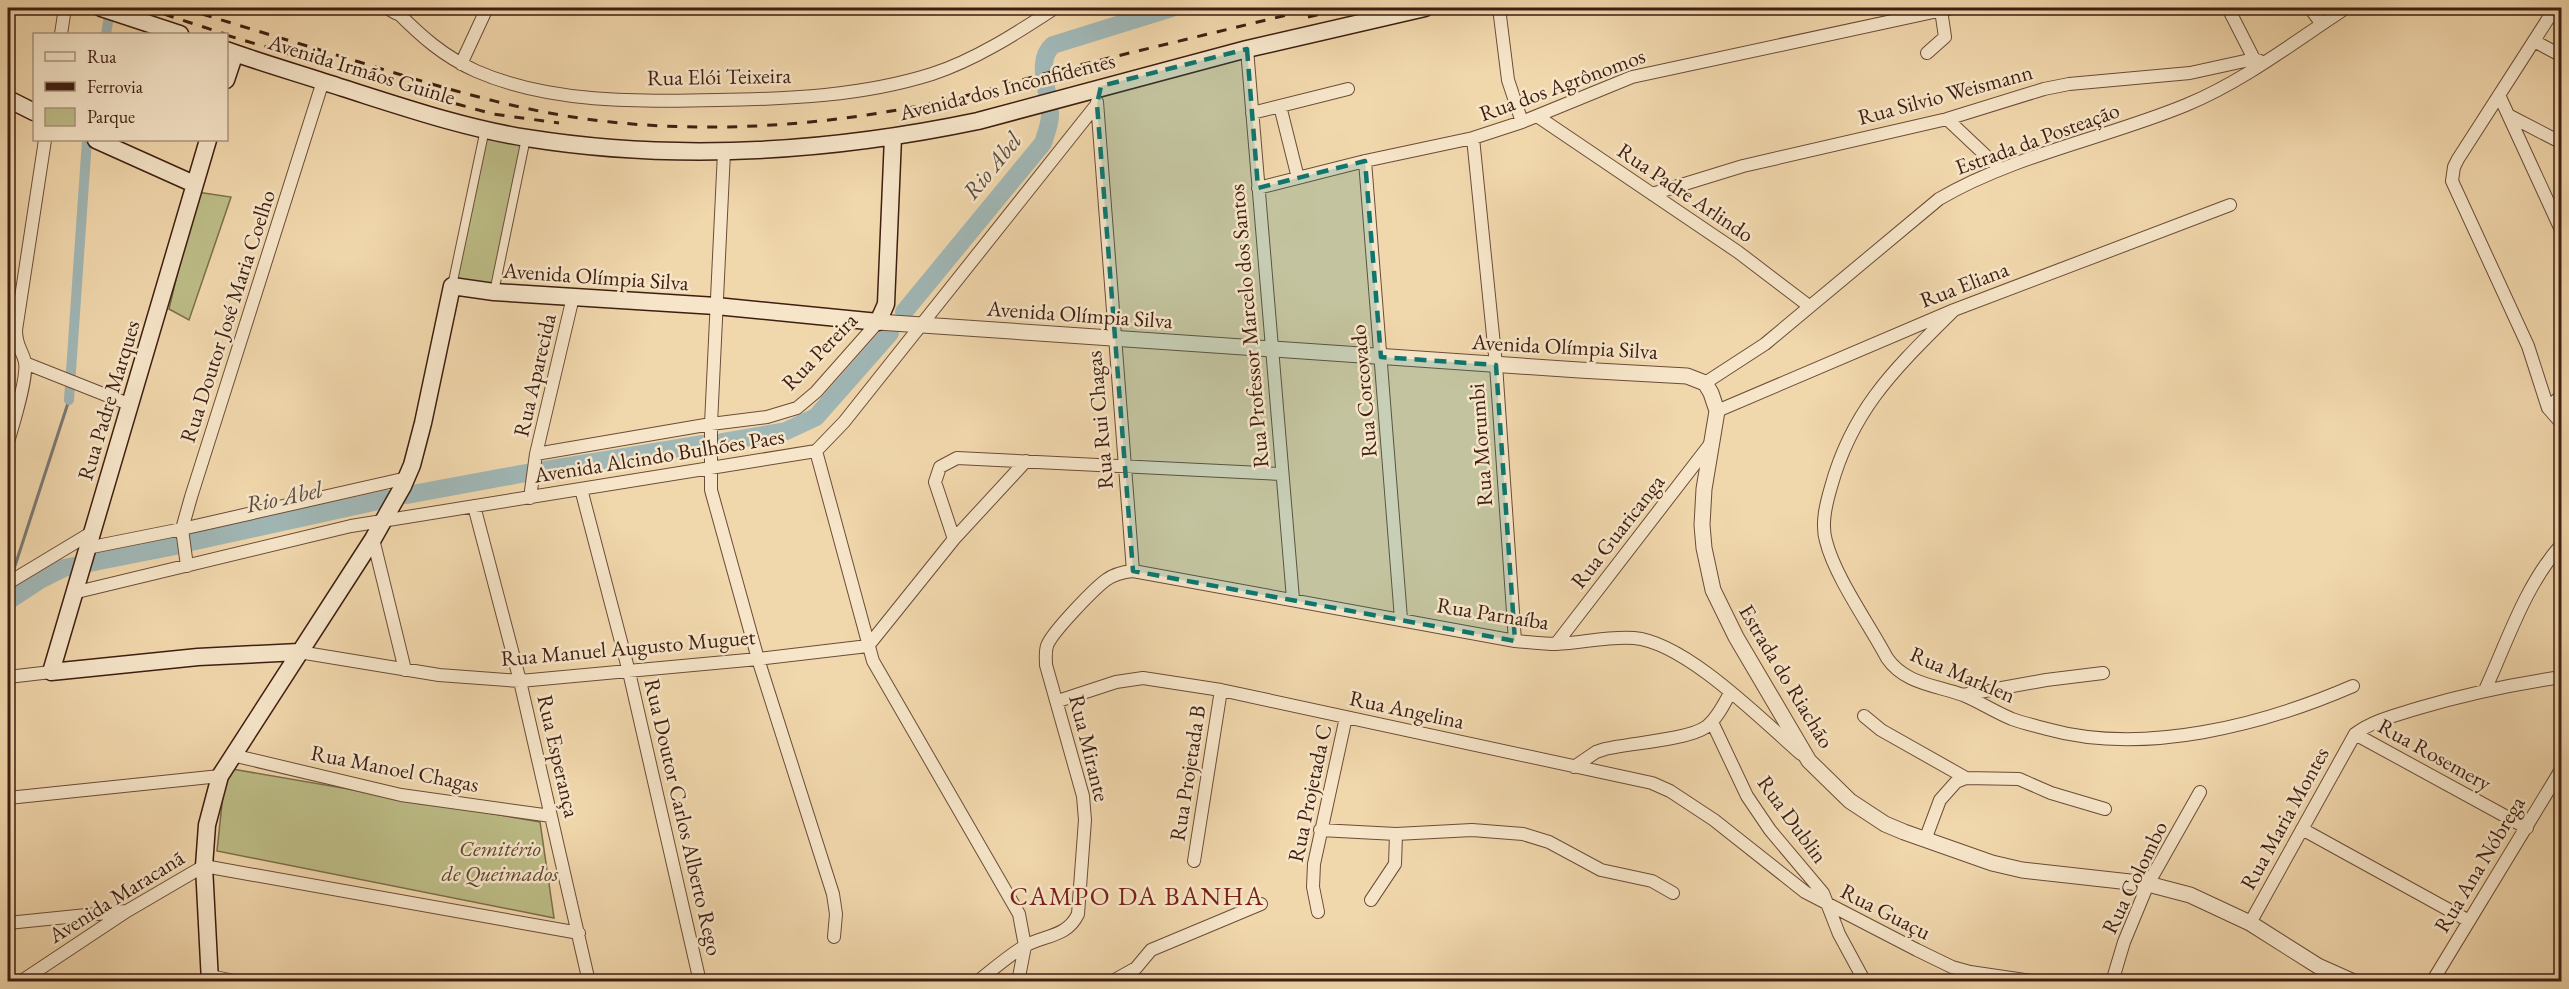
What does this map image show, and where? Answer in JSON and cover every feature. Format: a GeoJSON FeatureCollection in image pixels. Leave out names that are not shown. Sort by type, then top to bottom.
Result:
{"type":"FeatureCollection","features":[{"type":"Feature","properties":{"kind":"main road"},"geometry":{"type":"LineString","coordinates":[[102,8],[177,33]]}},
{"type":"Feature","properties":{"kind":"main road","name":"Avenida dos Inconfidentes"},"geometry":{"type":"LineString","coordinates":[[485,129],[526,138],[618,149],[724,152],[893,137],[978,121],[1101,86],[1247,49],[1425,8]]}},
{"type":"Feature","properties":{"kind":"main road"},"geometry":{"type":"LineString","coordinates":[[228,69],[231,52]]}},
{"type":"Feature","properties":{"kind":"main road","name":"Avenida Irmãos Guinle"},"geometry":{"type":"LineString","coordinates":[[231,52],[408,109],[485,129]]}},
{"type":"Feature","properties":{"kind":"main road"},"geometry":{"type":"LineString","coordinates":[[8,99],[33,112]]}},
{"type":"Feature","properties":{"kind":"main road","name":"Rua Pereira"},"geometry":{"type":"LineString","coordinates":[[883,322],[886,304],[893,137]]}},
{"type":"Feature","properties":{"kind":"main road"},"geometry":{"type":"LineString","coordinates":[[98,141],[194,183]]}},
{"type":"Feature","properties":{"kind":"main road","name":"Rua Padre Marques"},"geometry":{"type":"LineString","coordinates":[[51,672],[208,141]]}},
{"type":"Feature","properties":{"kind":"main road"},"geometry":{"type":"LineString","coordinates":[[210,979],[204,866],[207,825],[220,776],[373,539],[405,482],[423,423],[452,286]]}},
{"type":"Feature","properties":{"kind":"main road","name":"Avenida Olímpia Silva"},"geometry":{"type":"LineString","coordinates":[[452,286],[494,292],[716,306],[883,322]]}},
{"type":"Feature","properties":{"kind":"main road","name":"Rua Manuel Augusto Muguet"},"geometry":{"type":"LineString","coordinates":[[51,672],[198,657],[299,652]]}},
{"type":"Feature","properties":{"kind":"street"},"geometry":{"type":"LineString","coordinates":[[61,33],[65,8]]}},
{"type":"Feature","properties":{"kind":"street"},"geometry":{"type":"LineString","coordinates":[[461,64],[487,8]]}},
{"type":"Feature","properties":{"kind":"street","name":"Rua Elói Teixeira"},"geometry":{"type":"LineString","coordinates":[[395,9],[428,43],[461,64],[515,85],[595,97],[686,101],[820,95],[904,82],[958,64],[1055,8]]}},
{"type":"Feature","properties":{"kind":"street"},"geometry":{"type":"LineString","coordinates":[[1499,8],[1507,71],[1522,122]]}},
{"type":"Feature","properties":{"kind":"street"},"geometry":{"type":"LineString","coordinates":[[2228,8],[2259,61]]}},
{"type":"Feature","properties":{"kind":"street"},"geometry":{"type":"LineString","coordinates":[[2310,8],[2321,23]]}},
{"type":"Feature","properties":{"kind":"street","name":"Estrada da Posteação"},"geometry":{"type":"LineString","coordinates":[[1705,383],[1765,344],[1921,212],[1958,188],[2000,170],[2121,130],[2212,94],[2259,61],[2346,8]]}},
{"type":"Feature","properties":{"kind":"street"},"geometry":{"type":"LineString","coordinates":[[2555,8],[2454,167],[2452,181],[2528,346],[2548,408],[2562,424]]}},
{"type":"Feature","properties":{"kind":"street"},"geometry":{"type":"LineString","coordinates":[[1927,53],[1945,37],[1946,9]]}},
{"type":"Feature","properties":{"kind":"street","name":"Rua dos Agrônomos"},"geometry":{"type":"LineString","coordinates":[[1258,188],[1365,160],[1473,138],[1522,122],[1632,77],[1920,12],[1946,9]]}},
{"type":"Feature","properties":{"kind":"street"},"geometry":{"type":"LineString","coordinates":[[2534,41],[2562,56]]}},
{"type":"Feature","properties":{"kind":"street","name":"Rua Professor Marcelo dos Santos"},"geometry":{"type":"LineString","coordinates":[[1247,49],[1293,599]]}},
{"type":"Feature","properties":{"kind":"street","name":"Rua Silvio Weismann"},"geometry":{"type":"LineString","coordinates":[[1652,194],[1743,166],[1947,119],[2053,87],[2190,73],[2259,61]]}},
{"type":"Feature","properties":{"kind":"street","name":"Rua Doutor José Maria Coelho"},"geometry":{"type":"LineString","coordinates":[[186,561],[182,531],[324,81]]}},
{"type":"Feature","properties":{"kind":"street","name":"Rua Rui Chagas"},"geometry":{"type":"LineString","coordinates":[[1101,86],[1097,104],[1133,570]]}},
{"type":"Feature","properties":{"kind":"street"},"geometry":{"type":"LineString","coordinates":[[1252,113],[1348,89]]}},
{"type":"Feature","properties":{"kind":"street"},"geometry":{"type":"LineString","coordinates":[[2499,95],[2562,232]]}},
{"type":"Feature","properties":{"kind":"street","name":"Avenida Alcindo Bulhões Paes"},"geometry":{"type":"LineString","coordinates":[[75,589],[186,561],[351,526],[388,514],[474,507],[531,493],[580,489],[711,462],[816,451],[844,422],[914,325],[1097,104]]}},
{"type":"Feature","properties":{"kind":"street"},"geometry":{"type":"LineString","coordinates":[[1280,106],[1298,178]]}},
{"type":"Feature","properties":{"kind":"street","name":"Rua Padre Arlindo"},"geometry":{"type":"LineString","coordinates":[[1537,116],[1738,252],[1809,306]]}},
{"type":"Feature","properties":{"kind":"street"},"geometry":{"type":"LineString","coordinates":[[2510,116],[2562,143]]}},
{"type":"Feature","properties":{"kind":"street"},"geometry":{"type":"LineString","coordinates":[[1947,119],[2000,170]]}},
{"type":"Feature","properties":{"kind":"street"},"geometry":{"type":"LineString","coordinates":[[452,286],[485,129]]}},
{"type":"Feature","properties":{"kind":"street"},"geometry":{"type":"LineString","coordinates":[[494,292],[526,138]]}},
{"type":"Feature","properties":{"kind":"street","name":"Rua Morumbi"},"geometry":{"type":"LineString","coordinates":[[1473,138],[1496,365],[1515,641]]}},
{"type":"Feature","properties":{"kind":"street"},"geometry":{"type":"LineString","coordinates":[[8,442],[19,402],[25,363],[18,348],[16,330],[45,141]]}},
{"type":"Feature","properties":{"kind":"street"},"geometry":{"type":"LineString","coordinates":[[724,152],[711,428],[711,490],[758,659],[833,894],[836,914],[834,937]]}},
{"type":"Feature","properties":{"kind":"street","name":"Rua Corcovado"},"geometry":{"type":"LineString","coordinates":[[1365,160],[1401,619]]}},
{"type":"Feature","properties":{"kind":"street","name":"Rua Eliana"},"geometry":{"type":"LineString","coordinates":[[1717,411],[1787,379],[1954,310],[2230,205]]}},
{"type":"Feature","properties":{"kind":"street","name":"Rua Aparecida"},"geometry":{"type":"LineString","coordinates":[[531,493],[536,457],[573,297]]}},
{"type":"Feature","properties":{"kind":"street","name":"Rua Marklen"},"geometry":{"type":"LineString","coordinates":[[1954,310],[1888,377],[1860,416],[1836,468],[1828,495],[1824,527],[1825,539],[1836,569],[1892,665],[1907,678],[1963,695],[2012,719],[2049,730],[2104,739],[2146,739],[2192,734],[2282,713],[2353,686]]}},
{"type":"Feature","properties":{"kind":"street","name":"Avenida Olímpia Silva"},"geometry":{"type":"LineString","coordinates":[[883,322],[1272,350],[1687,376],[1705,383]]}},
{"type":"Feature","properties":{"kind":"street","name":"Rua Pereira"},"geometry":{"type":"LineString","coordinates":[[536,457],[711,428],[767,417],[797,408],[816,392],[883,322]]}},
{"type":"Feature","properties":{"kind":"street"},"geometry":{"type":"LineString","coordinates":[[25,363],[131,405]]}},
{"type":"Feature","properties":{"kind":"street"},"geometry":{"type":"LineString","coordinates":[[1705,383],[1714,398],[1717,411]]}},
{"type":"Feature","properties":{"kind":"street"},"geometry":{"type":"LineString","coordinates":[[2548,408],[2562,395]]}},
{"type":"Feature","properties":{"kind":"street","name":"Estrada do Riachão"},"geometry":{"type":"LineString","coordinates":[[1717,411],[1704,489],[1702,525],[1704,548],[1713,590],[1736,637],[1809,761],[1850,801],[1885,824],[1992,863],[2022,870],[2148,884],[2208,902],[2250,923],[2318,966],[2355,981]]}},
{"type":"Feature","properties":{"kind":"street","name":"Rua Guaricanga"},"geometry":{"type":"LineString","coordinates":[[1556,644],[1711,443]]}},
{"type":"Feature","properties":{"kind":"street"},"geometry":{"type":"LineString","coordinates":[[816,451],[868,646],[880,674],[1014,904],[1022,923],[1025,946],[1018,981]]}},
{"type":"Feature","properties":{"kind":"street"},"geometry":{"type":"LineString","coordinates":[[954,539],[935,482],[940,467],[957,458],[1281,474]]}},
{"type":"Feature","properties":{"kind":"street"},"geometry":{"type":"LineString","coordinates":[[868,646],[954,539],[1026,461]]}},
{"type":"Feature","properties":{"kind":"street"},"geometry":{"type":"LineString","coordinates":[[8,583],[22,574],[88,544],[182,531],[405,482]]}},
{"type":"Feature","properties":{"kind":"street","name":"Rua Doutor Carlos Alberto Rego"},"geometry":{"type":"LineString","coordinates":[[580,489],[629,672],[700,981]]}},
{"type":"Feature","properties":{"kind":"street","name":"Rua Esperança"},"geometry":{"type":"LineString","coordinates":[[474,507],[520,681],[589,981]]}},
{"type":"Feature","properties":{"kind":"street"},"geometry":{"type":"LineString","coordinates":[[373,539],[405,670]]}},
{"type":"Feature","properties":{"kind":"street"},"geometry":{"type":"LineString","coordinates":[[2486,690],[2532,585],[2543,565],[2562,544]]}},
{"type":"Feature","properties":{"kind":"street","name":"Rua Parnaíba"},"geometry":{"type":"LineString","coordinates":[[1133,570],[1515,641],[1556,644],[1620,638],[1650,641],[1679,653],[1731,693],[1809,761]]}},
{"type":"Feature","properties":{"kind":"street","name":"Rua Mirante"},"geometry":{"type":"LineString","coordinates":[[977,981],[1025,946],[1067,929],[1076,918],[1086,820],[1083,796],[1058,700],[1046,665],[1047,645],[1053,635],[1106,580],[1115,574],[1133,570]]}},
{"type":"Feature","properties":{"kind":"street","name":"Rua Manuel Augusto Muguet"},"geometry":{"type":"LineString","coordinates":[[299,652],[479,680],[520,681],[629,672],[868,646]]}},
{"type":"Feature","properties":{"kind":"street","name":"Rua Manuel Augusto Muguet"},"geometry":{"type":"LineString","coordinates":[[8,677],[51,672]]}},
{"type":"Feature","properties":{"kind":"street"},"geometry":{"type":"LineString","coordinates":[[1963,695],[2046,680],[2103,673]]}},
{"type":"Feature","properties":{"kind":"street"},"geometry":{"type":"LineString","coordinates":[[2355,734],[2383,719],[2486,690],[2562,677]]}},
{"type":"Feature","properties":{"kind":"street","name":"Rua Angelina"},"geometry":{"type":"LineString","coordinates":[[1058,700],[1135,678],[1221,690],[1660,786],[1735,836]]}},
{"type":"Feature","properties":{"kind":"street","name":"Rua Projetada B"},"geometry":{"type":"LineString","coordinates":[[1194,861],[1221,690]]}},
{"type":"Feature","properties":{"kind":"street"},"geometry":{"type":"LineString","coordinates":[[1574,767],[1596,752],[1691,734],[1706,727],[1712,722],[1731,693]]}},
{"type":"Feature","properties":{"kind":"street"},"geometry":{"type":"LineString","coordinates":[[1864,716],[1881,730],[1966,778]]}},
{"type":"Feature","properties":{"kind":"street","name":"Rua Projetada C"},"geometry":{"type":"LineString","coordinates":[[1318,912],[1313,876],[1320,830],[1346,717]]}},
{"type":"Feature","properties":{"kind":"street","name":"Rua Dublin"},"geometry":{"type":"LineString","coordinates":[[1712,722],[1747,796],[1770,830],[1823,893],[1830,906]]}},
{"type":"Feature","properties":{"kind":"street","name":"Rua Rosemery"},"geometry":{"type":"LineString","coordinates":[[2355,734],[2527,828]]}},
{"type":"Feature","properties":{"kind":"street","name":"Rua Maria Montes"},"geometry":{"type":"LineString","coordinates":[[2250,923],[2355,734]]}},
{"type":"Feature","properties":{"kind":"street","name":"Rua Manoel Chagas"},"geometry":{"type":"LineString","coordinates":[[232,755],[401,795],[551,816]]}},
{"type":"Feature","properties":{"kind":"street","name":"Rua Ana Nóbrega"},"geometry":{"type":"LineString","coordinates":[[2432,981],[2562,768]]}},
{"type":"Feature","properties":{"kind":"street"},"geometry":{"type":"LineString","coordinates":[[8,798],[220,776]]}},
{"type":"Feature","properties":{"kind":"street"},"geometry":{"type":"LineString","coordinates":[[1925,840],[1940,800],[1956,782],[1966,778],[2019,779],[2051,793],[2105,809]]}},
{"type":"Feature","properties":{"kind":"street","name":"Rua Colombo"},"geometry":{"type":"LineString","coordinates":[[2112,981],[2124,942],[2148,884],[2200,792]]}},
{"type":"Feature","properties":{"kind":"street"},"geometry":{"type":"LineString","coordinates":[[2302,829],[2469,921]]}},
{"type":"Feature","properties":{"kind":"street"},"geometry":{"type":"LineString","coordinates":[[1320,830],[1396,834],[1472,830],[1523,834],[1549,842],[1601,870],[1652,881],[1673,893]]}},
{"type":"Feature","properties":{"kind":"street"},"geometry":{"type":"LineString","coordinates":[[1371,900],[1395,864],[1396,834]]}},
{"type":"Feature","properties":{"kind":"street","name":"Rua Guaçu"},"geometry":{"type":"LineString","coordinates":[[1735,836],[1805,892],[1940,962],[1973,977],[2038,981]]}},
{"type":"Feature","properties":{"kind":"street"},"geometry":{"type":"LineString","coordinates":[[204,866],[579,933]]}},
{"type":"Feature","properties":{"kind":"street","name":"Avenida Maracanã"},"geometry":{"type":"LineString","coordinates":[[20,981],[127,911],[204,866]]}},
{"type":"Feature","properties":{"kind":"street"},"geometry":{"type":"LineString","coordinates":[[1111,981],[1136,968],[1151,950],[1261,904]]}},
{"type":"Feature","properties":{"kind":"street"},"geometry":{"type":"LineString","coordinates":[[1830,906],[1839,934],[1865,981]]}},
{"type":"Feature","properties":{"kind":"street"},"geometry":{"type":"LineString","coordinates":[[8,923],[127,911]]}},
{"type":"Feature","properties":{"kind":"street"},"geometry":{"type":"LineString","coordinates":[[81,916],[86,929],[84,940]]}},
{"type":"Feature","properties":{"kind":"street"},"geometry":{"type":"LineString","coordinates":[[210,979],[240,981]]}},
{"type":"Feature","properties":{"kind":"highlighted area"},"geometry":{"type":"Polygon","coordinates":[[[1247,49],[1258,188],[1365,161],[1381,357],[1496,365],[1515,641],[1133,571],[1097,104],[1101,86],[1247,49]]]}},
{"type":"Feature","properties":{"kind":"green space"},"geometry":{"type":"Polygon","coordinates":[[[485,129],[526,138],[494,292],[452,286],[485,129]]]}},
{"type":"Feature","properties":{"kind":"green space"},"geometry":{"type":"Polygon","coordinates":[[[197,192],[231,197],[189,320],[169,309],[197,192]]]}},
{"type":"Feature","properties":{"kind":"green space","name":"Cemitério de Queimados"},"geometry":{"type":"Polygon","coordinates":[[[232,769],[540,822],[554,918],[217,851],[224,785],[232,769]]]}},
{"type":"Feature","properties":{"kind":"waterway","name":"Rio Abel"},"geometry":{"type":"LineString","coordinates":[[904,312],[1043,143],[1050,115],[1044,68],[1047,52],[1053,45],[1172,8]]}},
{"type":"Feature","properties":{"kind":"waterway"},"geometry":{"type":"LineString","coordinates":[[106,33],[110,11]]}},
{"type":"Feature","properties":{"kind":"waterway"},"geometry":{"type":"LineString","coordinates":[[69,400],[87,141]]}},
{"type":"Feature","properties":{"kind":"waterway","name":"Rio Abel"},"geometry":{"type":"LineString","coordinates":[[722,442],[786,431],[816,417],[890,333]]}},
{"type":"Feature","properties":{"kind":"waterway"},"geometry":{"type":"LineString","coordinates":[[12,575],[69,400]]}},
{"type":"Feature","properties":{"kind":"waterway","name":"Rio Abel"},"geometry":{"type":"LineString","coordinates":[[545,470],[703,444]]}},
{"type":"Feature","properties":{"kind":"waterway","name":"Rio Abel"},"geometry":{"type":"LineString","coordinates":[[407,495],[526,473]]}},
{"type":"Feature","properties":{"kind":"waterway","name":"Rio Abel"},"geometry":{"type":"LineString","coordinates":[[191,542],[387,499]]}},
{"type":"Feature","properties":{"kind":"waterway","name":"Rio Abel"},"geometry":{"type":"LineString","coordinates":[[8,601],[40,580],[64,568],[175,546]]}},
{"type":"Feature","properties":{"kind":"railway"},"geometry":{"type":"LineString","coordinates":[[145,8],[222,33]]}},
{"type":"Feature","properties":{"kind":"railway"},"geometry":{"type":"LineString","coordinates":[[183,8],[419,80],[514,106],[611,122],[695,127],[738,127],[823,121],[907,108],[961,97],[1055,71],[1316,8]]}},
{"type":"Feature","properties":{"kind":"railway"},"geometry":{"type":"LineString","coordinates":[[1308,17],[1347,8]]}},
{"type":"Feature","properties":{"kind":"railway"},"geometry":{"type":"LineString","coordinates":[[228,36],[493,114],[559,123]]}},
{"type":"Feature","properties":{"kind":"district","name":"CAMPO DA BANHA"},"geometry":{"type":"Point","coordinates":[1137,896]}}]}
